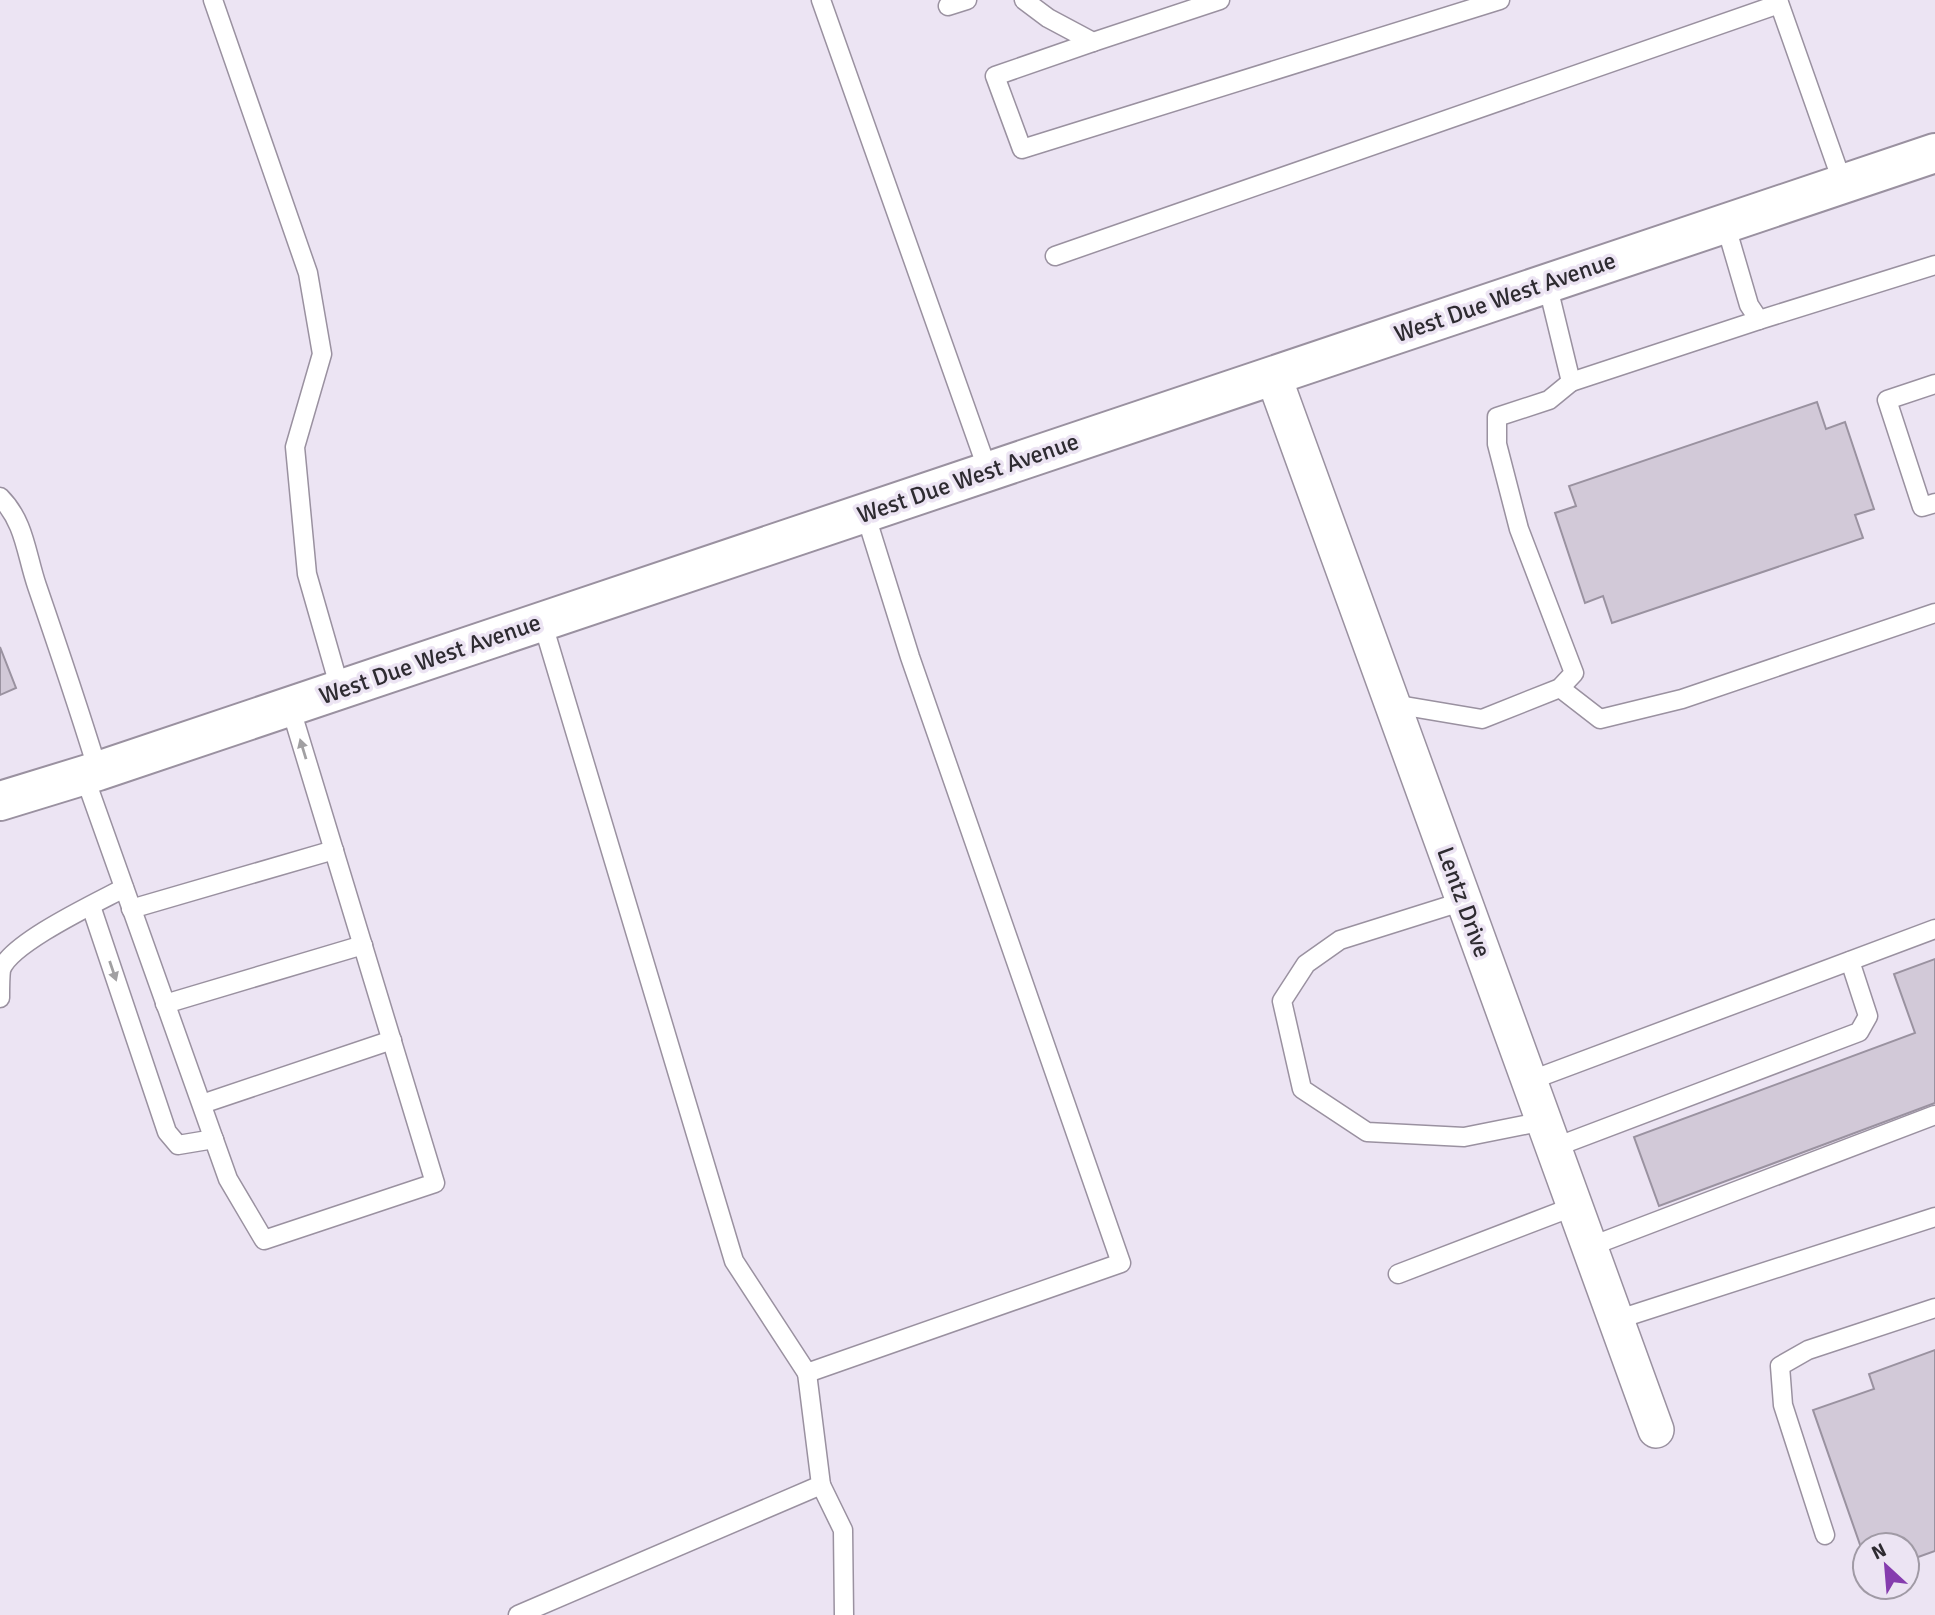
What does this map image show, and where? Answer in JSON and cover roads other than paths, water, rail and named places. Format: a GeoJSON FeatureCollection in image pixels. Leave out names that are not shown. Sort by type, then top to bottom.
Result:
{"type":"FeatureCollection","features":[{"type":"Feature","properties":{"kind":"main road","name":"West Due West Avenue"},"geometry":{"type":"LineString","coordinates":[[0,801],[91,773],[1935,153]]}},
{"type":"Feature","properties":{"kind":"street","name":"Lentz Drive"},"geometry":{"type":"LineString","coordinates":[[1273,375],[1656,1430]]}},
{"type":"Feature","properties":{"kind":"lane"},"geometry":{"type":"LineString","coordinates":[[213,0],[308,273],[322,354],[295,447],[307,574],[340,689]]}},
{"type":"Feature","properties":{"kind":"lane"},"geometry":{"type":"LineString","coordinates":[[821,0],[988,471]]}},
{"type":"Feature","properties":{"kind":"lane"},"geometry":{"type":"LineString","coordinates":[[948,6],[967,0]]}},
{"type":"Feature","properties":{"kind":"lane"},"geometry":{"type":"LineString","coordinates":[[1024,0],[1048,18],[1093,42]]}},
{"type":"Feature","properties":{"kind":"lane"},"geometry":{"type":"LineString","coordinates":[[1220,0],[995,76],[1022,149],[1500,0]]}},
{"type":"Feature","properties":{"kind":"lane"},"geometry":{"type":"LineString","coordinates":[[1055,256],[1779,2],[1843,184]]}},
{"type":"Feature","properties":{"kind":"lane"},"geometry":{"type":"LineString","coordinates":[[1725,223],[1749,306],[1759,320]]}},
{"type":"Feature","properties":{"kind":"lane"},"geometry":{"type":"LineString","coordinates":[[1393,704],[1482,719],[1560,688],[1574,673],[1519,529],[1497,444],[1497,417],[1549,400],[1570,382],[1935,265]]}},
{"type":"Feature","properties":{"kind":"lane"},"geometry":{"type":"LineString","coordinates":[[1547,283],[1570,382]]}},
{"type":"Feature","properties":{"kind":"lane"},"geometry":{"type":"LineString","coordinates":[[1935,384],[1887,400],[1922,507],[1935,503]]}},
{"type":"Feature","properties":{"kind":"lane"},"geometry":{"type":"LineString","coordinates":[[0,497],[25,536],[36,582],[67,672],[91,773],[131,909],[228,1179],[264,1240],[435,1182],[290,706]]}},
{"type":"Feature","properties":{"kind":"lane"},"geometry":{"type":"LineString","coordinates":[[807,1373],[1121,1264],[909,656],[864,513]]}},
{"type":"Feature","properties":{"kind":"lane"},"geometry":{"type":"LineString","coordinates":[[1560,688],[1600,719],[1682,699],[1935,613]]}},
{"type":"Feature","properties":{"kind":"lane"},"geometry":{"type":"LineString","coordinates":[[542,621],[734,1261],[807,1373],[821,1485],[843,1530],[844,1615]]}},
{"type":"Feature","properties":{"kind":"lane"},"geometry":{"type":"LineString","coordinates":[[131,909],[334,850]]}},
{"type":"Feature","properties":{"kind":"lane"},"geometry":{"type":"LineString","coordinates":[[0,998],[2,968],[20,948],[52,926],[124,888]]}},
{"type":"Feature","properties":{"kind":"lane"},"geometry":{"type":"LineString","coordinates":[[1464,901],[1340,940],[1306,964],[1282,1001],[1302,1089],[1367,1132],[1464,1137],[1549,1135],[1859,1032],[1868,1016],[1850,961]]}},
{"type":"Feature","properties":{"kind":"lane"},"geometry":{"type":"LineString","coordinates":[[91,906],[167,1132],[178,1145],[214,1139]]}},
{"type":"Feature","properties":{"kind":"lane"},"geometry":{"type":"LineString","coordinates":[[1529,1081],[1935,929]]}},
{"type":"Feature","properties":{"kind":"lane"},"geometry":{"type":"LineString","coordinates":[[165,1004],[363,945]]}},
{"type":"Feature","properties":{"kind":"lane"},"geometry":{"type":"LineString","coordinates":[[202,1104],[393,1040]]}},
{"type":"Feature","properties":{"kind":"lane"},"geometry":{"type":"LineString","coordinates":[[1590,1247],[1935,1115]]}},
{"type":"Feature","properties":{"kind":"lane"},"geometry":{"type":"LineString","coordinates":[[1398,1273],[1575,1206]]}},
{"type":"Feature","properties":{"kind":"lane"},"geometry":{"type":"LineString","coordinates":[[1616,1320],[1935,1217]]}},
{"type":"Feature","properties":{"kind":"lane"},"geometry":{"type":"LineString","coordinates":[[1825,1535],[1783,1405],[1780,1366],[1808,1350],[1935,1308]]}},
{"type":"Feature","properties":{"kind":"lane"},"geometry":{"type":"LineString","coordinates":[[517,1615],[821,1485]]}}]}
